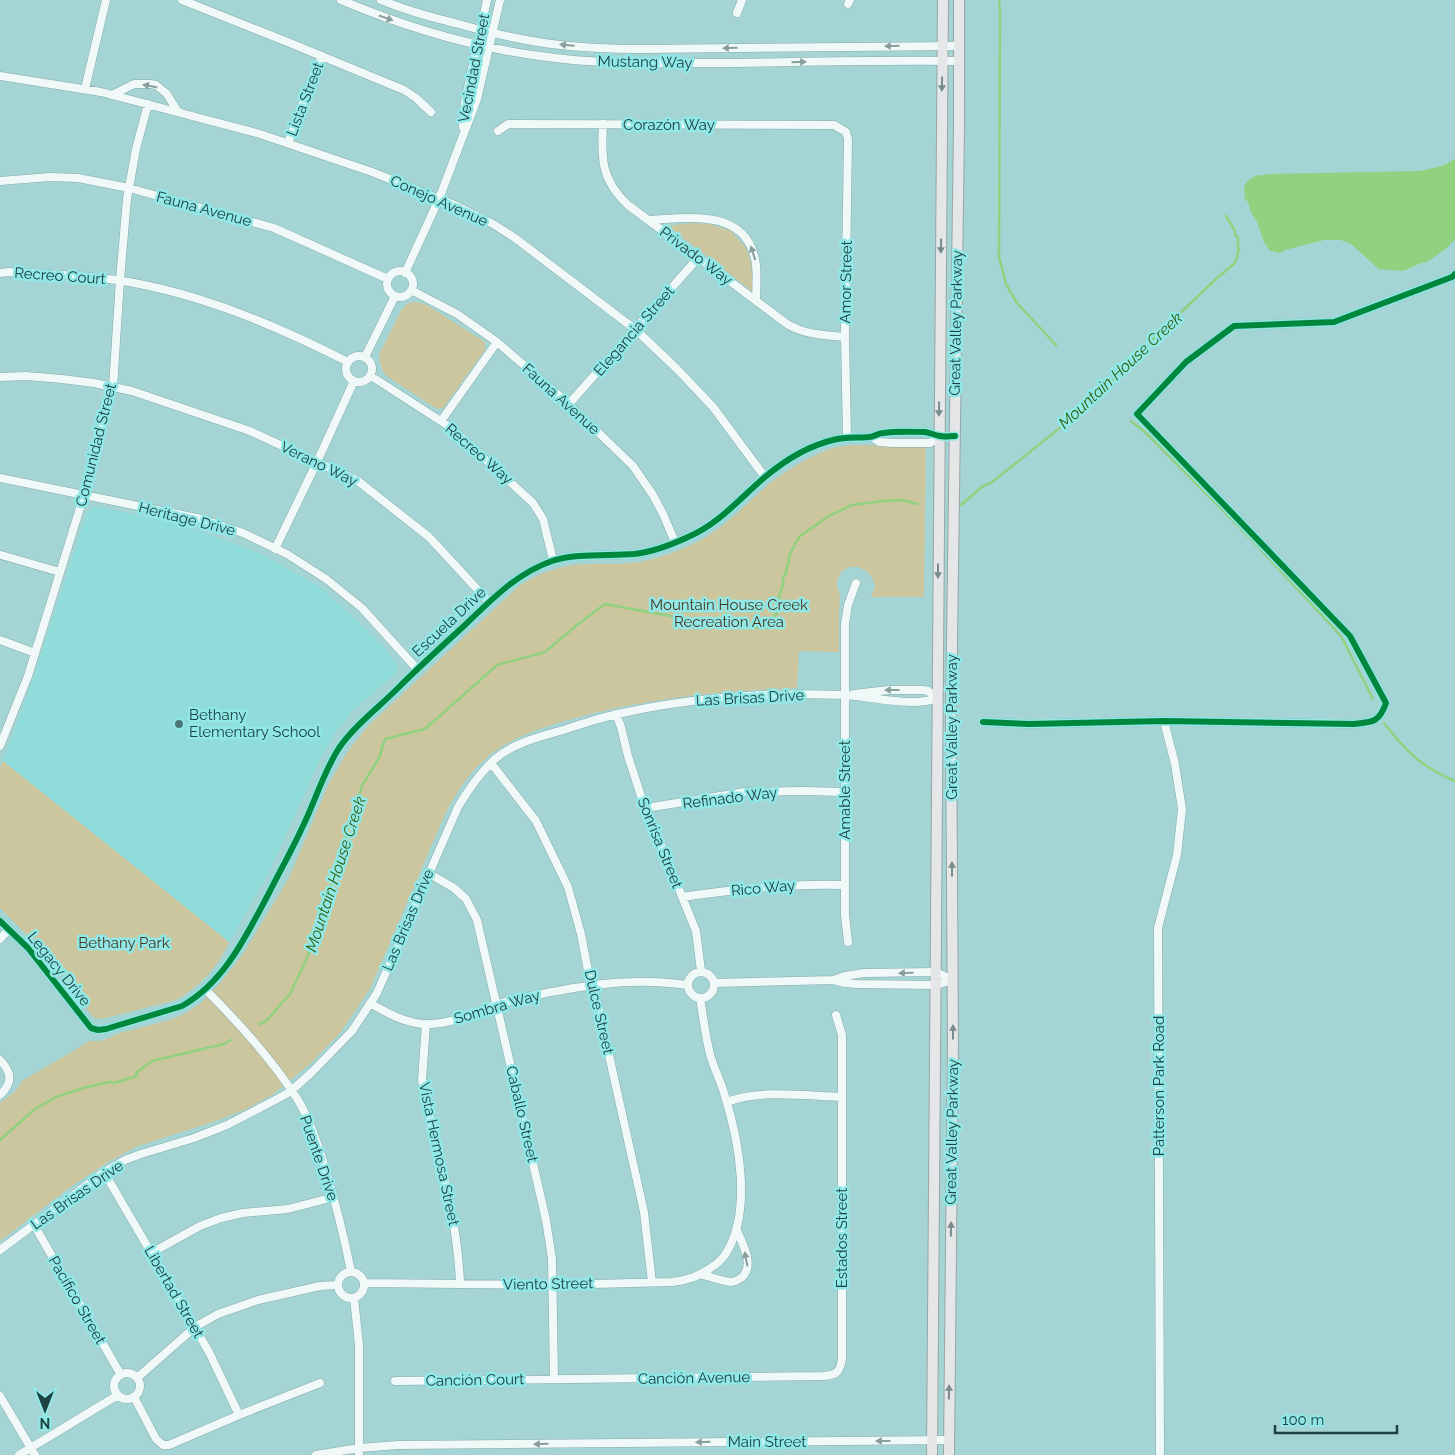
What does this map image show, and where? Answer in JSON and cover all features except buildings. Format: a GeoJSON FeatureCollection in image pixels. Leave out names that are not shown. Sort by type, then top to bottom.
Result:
{"type":"FeatureCollection","features":[{"type":"Feature","properties":{"kind":"main road","name":"Great Valley Parkway"},"geometry":{"type":"LineString","coordinates":[[932,1455],[943,0]]}},
{"type":"Feature","properties":{"kind":"main road","name":"Great Valley Parkway"},"geometry":{"type":"LineString","coordinates":[[949,1455],[952,980],[951,715],[959,0]]}},
{"type":"Feature","properties":{"kind":"main road"},"geometry":{"type":"LineString","coordinates":[[937,698],[943,702],[951,715]]}},
{"type":"Feature","properties":{"kind":"street"},"geometry":{"type":"LineString","coordinates":[[84,89],[106,0]]}},
{"type":"Feature","properties":{"kind":"street"},"geometry":{"type":"LineString","coordinates":[[182,0],[404,90],[431,112]]}},
{"type":"Feature","properties":{"kind":"street","name":"Mustang Way"},"geometry":{"type":"LineString","coordinates":[[341,0],[412,27],[489,47],[540,56],[602,63],[958,61]]}},
{"type":"Feature","properties":{"kind":"street","name":"Mustang Way"},"geometry":{"type":"LineString","coordinates":[[381,0],[400,8],[492,33],[561,45],[641,50],[958,46]]}},
{"type":"Feature","properties":{"kind":"street","name":"Vecindad Street"},"geometry":{"type":"LineString","coordinates":[[462,136],[465,101],[487,0]]}},
{"type":"Feature","properties":{"kind":"street","name":"Vecindad Street"},"geometry":{"type":"LineString","coordinates":[[405,273],[440,199],[477,99],[500,0]]}},
{"type":"Feature","properties":{"kind":"street"},"geometry":{"type":"LineString","coordinates":[[737,13],[742,0]]}},
{"type":"Feature","properties":{"kind":"street","name":"Lista Street"},"geometry":{"type":"LineString","coordinates":[[288,143],[322,56]]}},
{"type":"Feature","properties":{"kind":"street","name":"Conejo Avenue"},"geometry":{"type":"LineString","coordinates":[[0,76],[112,95],[260,134],[372,172],[457,206],[493,224],[515,238],[636,330],[713,407],[765,477]]}},
{"type":"Feature","properties":{"kind":"street"},"geometry":{"type":"LineString","coordinates":[[112,95],[134,84],[150,84],[167,94],[178,112]]}},
{"type":"Feature","properties":{"kind":"street","name":"Comunidad Street"},"geometry":{"type":"LineString","coordinates":[[0,746],[3,729],[28,676],[84,495],[113,387],[120,280],[129,188],[136,150],[148,104]]}},
{"type":"Feature","properties":{"kind":"street","name":"Corazón Way"},"geometry":{"type":"LineString","coordinates":[[498,131],[508,124],[834,125],[841,128]]}},
{"type":"Feature","properties":{"kind":"street","name":"Privado Way"},"geometry":{"type":"LineString","coordinates":[[603,124],[601,153],[603,165],[611,186],[620,197],[787,324],[808,334],[845,337]]}},
{"type":"Feature","properties":{"kind":"street","name":"Amor Street"},"geometry":{"type":"LineString","coordinates":[[841,128],[846,132],[848,139],[845,337],[847,438]]}},
{"type":"Feature","properties":{"kind":"street","name":"Fauna Avenue"},"geometry":{"type":"LineString","coordinates":[[0,181],[50,177],[78,178],[129,188],[274,228],[388,279]]}},
{"type":"Feature","properties":{"kind":"street"},"geometry":{"type":"LineString","coordinates":[[648,220],[706,218],[736,228],[750,244],[754,253],[756,262],[756,301]]}},
{"type":"Feature","properties":{"kind":"street","name":"Elegancia Street"},"geometry":{"type":"LineString","coordinates":[[569,404],[698,258]]}},
{"type":"Feature","properties":{"kind":"street","name":"Recreo Court"},"geometry":{"type":"LineString","coordinates":[[0,273],[18,272],[120,280]]}},
{"type":"Feature","properties":{"kind":"street"},"geometry":{"type":"LineString","coordinates":[[397,272],[405,273],[413,282],[411,290],[406,296],[402,297],[391,294],[387,287],[388,279],[397,272]]}},
{"type":"Feature","properties":{"kind":"street"},"geometry":{"type":"LineString","coordinates":[[983,722],[1029,724],[1164,721],[1354,724],[1374,722],[1382,714],[1386,703],[1350,636],[1136,414],[1186,362],[1234,326],[1334,322],[1452,277],[1455,274]]}},
{"type":"Feature","properties":{"kind":"street"},"geometry":{"type":"LineString","coordinates":[[120,280],[174,291],[235,312],[287,332],[348,362]]}},
{"type":"Feature","properties":{"kind":"street","name":"Fauna Avenue"},"geometry":{"type":"LineString","coordinates":[[411,290],[457,314],[497,342],[569,404],[637,472],[653,495],[675,542]]}},
{"type":"Feature","properties":{"kind":"street"},"geometry":{"type":"LineString","coordinates":[[364,357],[395,296]]}},
{"type":"Feature","properties":{"kind":"street"},"geometry":{"type":"LineString","coordinates":[[440,421],[497,342]]}},
{"type":"Feature","properties":{"kind":"street"},"geometry":{"type":"LineString","coordinates":[[353,357],[364,357],[371,363],[371,376],[361,382],[354,381],[347,375],[346,366],[353,357]]}},
{"type":"Feature","properties":{"kind":"street","name":"Verano Way"},"geometry":{"type":"LineString","coordinates":[[0,377],[26,376],[94,383],[132,390],[250,432],[317,462],[358,481],[429,537],[489,602]]}},
{"type":"Feature","properties":{"kind":"street","name":"Recreo Way"},"geometry":{"type":"LineString","coordinates":[[371,376],[450,427],[533,503],[543,519],[553,560]]}},
{"type":"Feature","properties":{"kind":"street"},"geometry":{"type":"LineString","coordinates":[[275,548],[354,381]]}},
{"type":"Feature","properties":{"kind":"street","name":"Escuela Drive"},"geometry":{"type":"LineString","coordinates":[[98,1030],[182,1006],[193,1000],[205,988],[232,958],[246,935],[302,829],[327,770],[340,747],[358,726],[417,669],[499,592],[517,579],[536,567],[553,560],[569,557],[636,554],[655,550],[698,533],[727,513],[765,477],[782,465],[808,449],[833,440],[872,437],[880,433],[904,432],[930,432],[940,436],[955,436]]}},
{"type":"Feature","properties":{"kind":"street","name":"Heritage Drive"},"geometry":{"type":"LineString","coordinates":[[0,478],[202,519],[243,533],[287,554],[326,579],[362,608],[417,669]]}},
{"type":"Feature","properties":{"kind":"street"},"geometry":{"type":"LineString","coordinates":[[1,555],[60,572]]}},
{"type":"Feature","properties":{"kind":"street","name":"Amable Street"},"geometry":{"type":"LineString","coordinates":[[848,942],[845,915],[845,619],[856,584]]}},
{"type":"Feature","properties":{"kind":"street"},"geometry":{"type":"LineString","coordinates":[[0,640],[35,653]]}},
{"type":"Feature","properties":{"kind":"street","name":"Las Brisas Drive"},"geometry":{"type":"LineString","coordinates":[[0,1250],[104,1172],[133,1157],[228,1125],[291,1090],[312,1072],[352,1031],[377,993],[458,807],[472,785],[491,763],[508,750],[531,740],[616,714],[694,701],[755,695],[845,695],[888,690],[923,690],[928,691],[937,698]]}},
{"type":"Feature","properties":{"kind":"street","name":"Sonrisa Street"},"geometry":{"type":"LineString","coordinates":[[616,714],[646,808],[696,932],[700,971]]}},
{"type":"Feature","properties":{"kind":"street","name":"Patterson Park Road"},"geometry":{"type":"LineString","coordinates":[[1160,1455],[1158,928],[1177,855],[1182,809],[1176,764],[1164,721]]}},
{"type":"Feature","properties":{"kind":"street","name":"Dulce Street"},"geometry":{"type":"LineString","coordinates":[[491,763],[536,821],[568,888],[581,934],[644,1212],[652,1282]]}},
{"type":"Feature","properties":{"kind":"street","name":"Refinado Way"},"geometry":{"type":"LineString","coordinates":[[646,808],[746,792],[844,792]]}},
{"type":"Feature","properties":{"kind":"street","name":"Caballo Street"},"geometry":{"type":"LineString","coordinates":[[428,873],[460,893],[466,899],[477,920],[546,1220],[552,1259],[554,1379]]}},
{"type":"Feature","properties":{"kind":"street","name":"Rico Way"},"geometry":{"type":"LineString","coordinates":[[682,897],[776,886],[845,885]]}},
{"type":"Feature","properties":{"kind":"street","name":"Legacy Drive"},"geometry":{"type":"LineString","coordinates":[[0,921],[28,948],[87,1024],[91,1028],[98,1030]]}},
{"type":"Feature","properties":{"kind":"street"},"geometry":{"type":"LineString","coordinates":[[0,939],[8,929]]}},
{"type":"Feature","properties":{"kind":"street"},"geometry":{"type":"LineString","coordinates":[[700,971],[711,976],[714,983],[711,994],[700,998],[691,993],[688,981],[692,974],[700,971]]}},
{"type":"Feature","properties":{"kind":"street"},"geometry":{"type":"LineString","coordinates":[[834,980],[864,973],[936,972],[952,980]]}},
{"type":"Feature","properties":{"kind":"street"},"geometry":{"type":"LineString","coordinates":[[714,983],[834,980],[857,984],[936,985],[952,980]]}},
{"type":"Feature","properties":{"kind":"street","name":"Sombra Way"},"geometry":{"type":"LineString","coordinates":[[370,1003],[402,1020],[426,1024],[446,1022],[540,994],[606,983],[635,982],[688,985]]}},
{"type":"Feature","properties":{"kind":"street","name":"Puente Drive"},"geometry":{"type":"LineString","coordinates":[[205,988],[272,1062],[291,1090],[313,1131],[334,1197],[351,1271]]}},
{"type":"Feature","properties":{"kind":"street"},"geometry":{"type":"LineString","coordinates":[[700,998],[709,1051],[726,1102],[738,1148],[742,1194],[737,1230],[748,1258],[746,1273],[741,1278],[732,1282],[700,1274]]}},
{"type":"Feature","properties":{"kind":"street","name":"Estados Street"},"geometry":{"type":"LineString","coordinates":[[834,1375],[841,1369],[842,1359],[842,1035],[836,1015]]}},
{"type":"Feature","properties":{"kind":"street","name":"Vista Hermosa Street"},"geometry":{"type":"LineString","coordinates":[[426,1024],[422,1080],[455,1229],[460,1284]]}},
{"type":"Feature","properties":{"kind":"street"},"geometry":{"type":"LineString","coordinates":[[0,1060],[10,1075],[10,1082],[0,1095]]}},
{"type":"Feature","properties":{"kind":"street"},"geometry":{"type":"LineString","coordinates":[[726,1102],[736,1098],[758,1096],[842,1097]]}},
{"type":"Feature","properties":{"kind":"street","name":"Libertad Street"},"geometry":{"type":"LineString","coordinates":[[104,1172],[209,1352],[239,1415]]}},
{"type":"Feature","properties":{"kind":"street"},"geometry":{"type":"LineString","coordinates":[[152,1253],[200,1226],[221,1218],[243,1213],[288,1209],[334,1197]]}},
{"type":"Feature","properties":{"kind":"street","name":"Pacífico Street"},"geometry":{"type":"LineString","coordinates":[[34,1225],[120,1375]]}},
{"type":"Feature","properties":{"kind":"street","name":"Viento Street"},"geometry":{"type":"LineString","coordinates":[[364,1283],[553,1285],[688,1279],[708,1270],[724,1257],[737,1230]]}},
{"type":"Feature","properties":{"kind":"street"},"geometry":{"type":"LineString","coordinates":[[351,1271],[356,1272],[364,1283],[363,1291],[354,1298],[342,1295],[337,1285],[341,1275],[351,1271]]}},
{"type":"Feature","properties":{"kind":"street"},"geometry":{"type":"LineString","coordinates":[[137,1378],[194,1327],[218,1314],[258,1300],[320,1286],[337,1285]]}},
{"type":"Feature","properties":{"kind":"street"},"geometry":{"type":"LineString","coordinates":[[354,1298],[359,1345],[359,1451]]}},
{"type":"Feature","properties":{"kind":"street"},"geometry":{"type":"LineString","coordinates":[[129,1373],[137,1378],[140,1390],[134,1397],[124,1399],[115,1392],[114,1384],[120,1375],[129,1373]]}},
{"type":"Feature","properties":{"kind":"street","name":"Canción Avenue"},"geometry":{"type":"LineString","coordinates":[[554,1379],[834,1375]]}},
{"type":"Feature","properties":{"kind":"street","name":"Canción Court"},"geometry":{"type":"LineString","coordinates":[[395,1381],[554,1379]]}},
{"type":"Feature","properties":{"kind":"street"},"geometry":{"type":"LineString","coordinates":[[134,1397],[156,1438],[163,1444],[169,1445],[320,1383]]}},
{"type":"Feature","properties":{"kind":"street"},"geometry":{"type":"LineString","coordinates":[[19,1455],[33,1452],[118,1395]]}},
{"type":"Feature","properties":{"kind":"street"},"geometry":{"type":"LineString","coordinates":[[0,1396],[33,1452]]}},
{"type":"Feature","properties":{"kind":"street","name":"Main Street"},"geometry":{"type":"LineString","coordinates":[[316,1455],[398,1445],[949,1440]]}},
{"type":"Feature","properties":{"kind":"shaded area"},"geometry":{"type":"Polygon","coordinates":[[[1455,159],[1455,239],[1447,248],[1427,262],[1403,271],[1379,269],[1351,244],[1341,240],[1324,240],[1285,250],[1281,253],[1270,251],[1264,242],[1257,222],[1245,199],[1244,187],[1248,181],[1266,174],[1420,171],[1442,166],[1455,159]]]}},
{"type":"Feature","properties":{"kind":"shaded area","name":"Bethany Elementary School"},"geometry":{"type":"Polygon","coordinates":[[[94,507],[181,524],[261,554],[320,587],[384,647],[398,665],[397,672],[352,711],[333,736],[319,761],[270,870],[229,942],[3,761],[31,685],[87,513],[94,507]]]}},
{"type":"Feature","properties":{"kind":"green space"},"geometry":{"type":"Polygon","coordinates":[[[689,223],[709,224],[731,231],[746,248],[751,263],[753,292],[668,226],[689,223]]]}},
{"type":"Feature","properties":{"kind":"green space"},"geometry":{"type":"Polygon","coordinates":[[[408,303],[425,304],[485,342],[485,350],[443,408],[437,409],[385,375],[381,367],[379,355],[402,309],[408,303]]]}},
{"type":"Feature","properties":{"kind":"green space","name":"Mountain House Creek Recreation Area"},"geometry":{"type":"Polygon","coordinates":[[[855,445],[926,447],[924,597],[871,597],[875,587],[868,573],[857,567],[845,569],[837,581],[840,596],[839,652],[799,651],[797,688],[741,691],[630,705],[575,718],[531,732],[501,747],[477,767],[454,797],[370,989],[340,1033],[310,1064],[272,1095],[244,1110],[138,1146],[110,1161],[73,1185],[0,1241],[0,1103],[16,1091],[22,1081],[90,1041],[101,1041],[120,1033],[170,1020],[200,1004],[221,982],[243,954],[289,878],[329,783],[348,751],[367,727],[519,586],[545,572],[562,567],[581,564],[638,562],[679,550],[704,538],[720,527],[766,487],[794,466],[836,447],[855,445]]]}},
{"type":"Feature","properties":{"kind":"green space","name":"Bethany Park"},"geometry":{"type":"Polygon","coordinates":[[[3,761],[229,942],[214,967],[192,989],[176,1000],[102,1019],[94,1018],[43,951],[0,908],[0,768],[3,761]]]}},
{"type":"Feature","properties":{"kind":"waterway"},"geometry":{"type":"LineString","coordinates":[[999,0],[999,257],[1006,284],[1017,303],[1056,345]]}},
{"type":"Feature","properties":{"kind":"waterway","name":"Mountain House Creek"},"geometry":{"type":"LineString","coordinates":[[961,505],[1086,407],[1138,353],[1235,263],[1239,250],[1238,238],[1226,216]]}},
{"type":"Feature","properties":{"kind":"waterway"},"geometry":{"type":"LineString","coordinates":[[1131,421],[1146,433],[1250,538],[1341,636],[1373,699]]}},
{"type":"Feature","properties":{"kind":"waterway","name":"Mountain House Creek"},"geometry":{"type":"LineString","coordinates":[[259,1024],[266,1021],[290,994],[307,958],[316,935],[350,820],[363,784],[379,758],[385,739],[425,729],[497,665],[545,652],[605,604],[708,622],[771,628],[774,616],[777,613],[783,577],[786,574],[791,551],[800,536],[829,516],[852,505],[902,500],[918,504]]}},
{"type":"Feature","properties":{"kind":"waterway"},"geometry":{"type":"LineString","coordinates":[[1384,723],[1400,742],[1423,764],[1455,781]]}},
{"type":"Feature","properties":{"kind":"waterway","name":"Mountain House Creek"},"geometry":{"type":"LineString","coordinates":[[0,1140],[35,1109],[56,1097],[83,1088],[110,1082],[114,1083],[137,1076],[136,1073],[152,1061],[224,1044],[231,1040]]}},
{"type":"Feature","properties":{"kind":"cycle path"},"geometry":{"type":"LineString","coordinates":[[983,722],[1029,724],[1164,721],[1354,724],[1370,722],[1378,718],[1386,703],[1350,636],[1137,414],[1186,362],[1234,326],[1334,322],[1452,277],[1455,274]]}},
{"type":"Feature","properties":{"kind":"cycle path"},"geometry":{"type":"LineString","coordinates":[[0,921],[28,948],[91,1028],[98,1030],[106,1029],[182,1006],[211,984],[223,971],[243,940],[261,909],[307,818],[328,767],[345,740],[495,597],[516,580],[539,566],[561,558],[641,553],[662,548],[682,540],[699,532],[719,518],[780,465],[806,450],[824,443],[837,439],[871,437],[881,433],[894,432],[925,432],[942,436],[955,436]]}},
{"type":"Feature","properties":{"kind":"place","name":"Bethany Elementary School"},"geometry":{"type":"Point","coordinates":[179,724]}}]}
